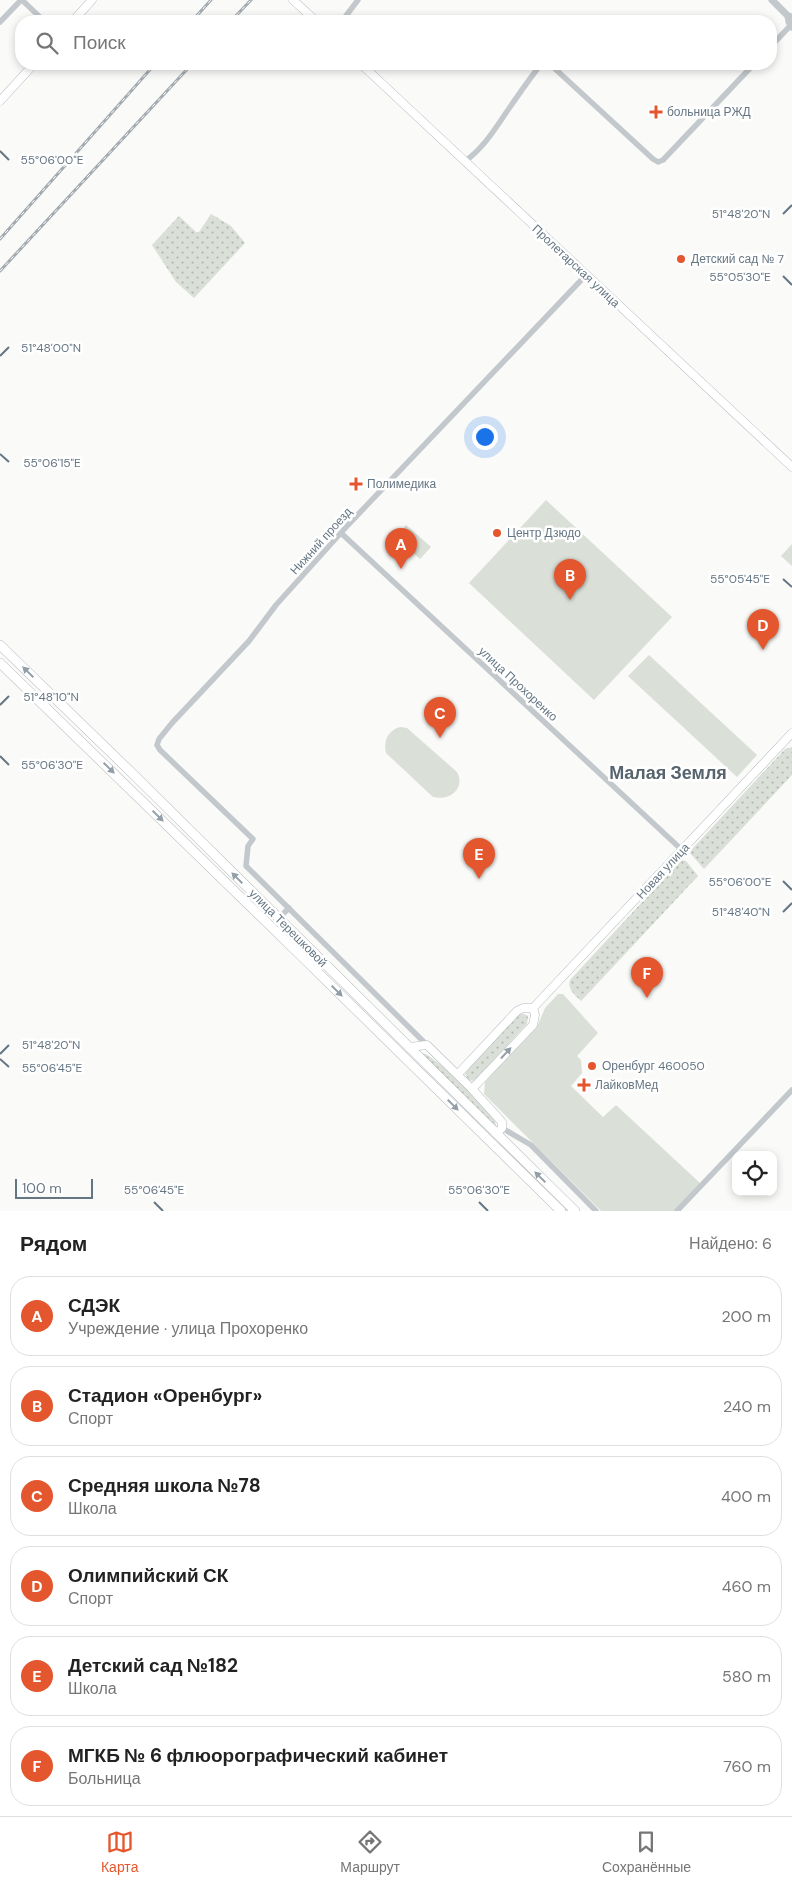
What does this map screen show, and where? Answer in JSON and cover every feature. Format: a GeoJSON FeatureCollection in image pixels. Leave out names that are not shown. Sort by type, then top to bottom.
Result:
{"type":"FeatureCollection","features":[{"type":"Feature","properties":{"kind":"main road"},"geometry":{"type":"LineString","coordinates":[[78,15],[92,0]]}},
{"type":"Feature","properties":{"kind":"main road"},"geometry":{"type":"LineString","coordinates":[[293,0],[309,15]]}},
{"type":"Feature","properties":{"kind":"main road"},"geometry":{"type":"LineString","coordinates":[[0,100],[28,70]]}},
{"type":"Feature","properties":{"kind":"main road","name":"Пролетарская улица"},"geometry":{"type":"LineString","coordinates":[[367,70],[586,276],[792,466]]}},
{"type":"Feature","properties":{"kind":"main road","name":"улица Терешковой"},"geometry":{"type":"LineString","coordinates":[[0,645],[409,1047],[499,1131],[575,1211]]}},
{"type":"Feature","properties":{"kind":"main road","name":"улица Терешковой"},"geometry":{"type":"LineString","coordinates":[[0,663],[561,1211]]}},
{"type":"Feature","properties":{"kind":"main road","name":"Новая улица"},"geometry":{"type":"LineString","coordinates":[[458,1074],[516,1011],[523,1008],[534,1008],[792,734]]}},
{"type":"Feature","properties":{"kind":"main road"},"geometry":{"type":"LineString","coordinates":[[325,979],[327,973],[332,972]]}},
{"type":"Feature","properties":{"kind":"main road","name":"Новая улица"},"geometry":{"type":"LineString","coordinates":[[472,1088],[532,1025],[535,1015],[534,1008]]}},
{"type":"Feature","properties":{"kind":"main road"},"geometry":{"type":"LineString","coordinates":[[409,1047],[427,1045],[472,1088],[499,1118],[499,1131],[489,1141]]}},
{"type":"Feature","properties":{"kind":"street"},"geometry":{"type":"LineString","coordinates":[[0,22],[21,0],[37,15]]}},
{"type":"Feature","properties":{"kind":"street"},"geometry":{"type":"LineString","coordinates":[[347,15],[358,0]]}},
{"type":"Feature","properties":{"kind":"street"},"geometry":{"type":"LineString","coordinates":[[772,0],[790,16],[791,27],[777,40]]}},
{"type":"Feature","properties":{"kind":"street"},"geometry":{"type":"LineString","coordinates":[[464,162],[475,154],[492,134],[536,70]]}},
{"type":"Feature","properties":{"kind":"street"},"geometry":{"type":"LineString","coordinates":[[556,70],[652,159],[658,162],[663,160],[748,70]]}},
{"type":"Feature","properties":{"kind":"street","name":"Нижний проезд"},"geometry":{"type":"LineString","coordinates":[[289,908],[246,866],[248,846],[253,839],[160,750],[157,745],[159,739],[249,641],[276,605],[341,532],[586,276]]}},
{"type":"Feature","properties":{"kind":"street","name":"улица Прохоренко"},"geometry":{"type":"LineString","coordinates":[[341,532],[682,850]]}},
{"type":"Feature","properties":{"kind":"street"},"geometry":{"type":"LineString","coordinates":[[278,919],[289,908],[427,1045]]}},
{"type":"Feature","properties":{"kind":"street"},"geometry":{"type":"LineString","coordinates":[[677,1211],[792,1090]]}},
{"type":"Feature","properties":{"kind":"street"},"geometry":{"type":"LineString","coordinates":[[499,1131],[531,1145],[596,1211]]}},
{"type":"Feature","properties":{"kind":"shaded area"},"geometry":{"type":"Polygon","coordinates":[[[211,214],[231,226],[245,243],[194,298],[176,282],[152,245],[179,216],[196,232],[199,232],[211,214]]]}},
{"type":"Feature","properties":{"kind":"shaded area"},"geometry":{"type":"Polygon","coordinates":[[[546,500],[672,617],[594,700],[469,583],[546,500]]]}},
{"type":"Feature","properties":{"kind":"shaded area"},"geometry":{"type":"Polygon","coordinates":[[[406,525],[431,547],[420,559],[396,537],[406,525]]]}},
{"type":"Feature","properties":{"kind":"shaded area"},"geometry":{"type":"Polygon","coordinates":[[[792,544],[792,566],[781,556],[792,544]]]}},
{"type":"Feature","properties":{"kind":"shaded area"},"geometry":{"type":"Polygon","coordinates":[[[649,655],[757,755],[737,777],[628,676],[649,655]]]}},
{"type":"Feature","properties":{"kind":"shaded area"},"geometry":{"type":"Polygon","coordinates":[[[400,727],[407,728],[457,772],[459,784],[454,792],[445,797],[433,797],[386,753],[385,744],[387,737],[392,731],[400,727]]]}},
{"type":"Feature","properties":{"kind":"shaded area"},"geometry":{"type":"Polygon","coordinates":[[[792,747],[792,775],[704,869],[690,853],[692,849],[785,749],[792,747]]]}},
{"type":"Feature","properties":{"kind":"shaded area"},"geometry":{"type":"Polygon","coordinates":[[[681,860],[686,861],[698,876],[581,1001],[571,989],[570,980],[681,860]]]}},
{"type":"Feature","properties":{"kind":"shaded area"},"geometry":{"type":"Polygon","coordinates":[[[558,994],[563,994],[598,1033],[577,1056],[581,1060],[582,1073],[571,1086],[603,1117],[616,1105],[700,1183],[674,1211],[601,1211],[484,1094],[485,1082],[537,1027],[545,1008],[558,994]]]}},
{"type":"Feature","properties":{"kind":"shaded area"},"geometry":{"type":"Polygon","coordinates":[[[519,1014],[528,1016],[527,1024],[477,1078],[473,1081],[469,1080],[465,1074],[468,1069],[519,1014]]]}},
{"type":"Feature","properties":{"kind":"shaded area"},"geometry":{"type":"Polygon","coordinates":[[[420,1053],[426,1054],[457,1077],[495,1119],[496,1126],[420,1053]]]}},
{"type":"Feature","properties":{"kind":"shaded area"},"geometry":{"type":"Polygon","coordinates":[[[499,1142],[569,1211],[566,1211],[497,1144],[499,1142]]]}},
{"type":"Feature","properties":{"kind":"railway"},"geometry":{"type":"LineString","coordinates":[[197,15],[211,0]]}},
{"type":"Feature","properties":{"kind":"railway"},"geometry":{"type":"LineString","coordinates":[[237,15],[251,0]]}},
{"type":"Feature","properties":{"kind":"railway"},"geometry":{"type":"LineString","coordinates":[[0,239],[150,70]]}},
{"type":"Feature","properties":{"kind":"railway"},"geometry":{"type":"LineString","coordinates":[[0,271],[186,70]]}},
{"type":"Feature","properties":{"kind":"place","name":"больница РЖД"},"geometry":{"type":"Point","coordinates":[656,112]}},
{"type":"Feature","properties":{"kind":"place","name":"Детский сад № 7"},"geometry":{"type":"Point","coordinates":[681,259]}},
{"type":"Feature","properties":{"kind":"place","name":"Полимедика"},"geometry":{"type":"Point","coordinates":[356,484]}},
{"type":"Feature","properties":{"kind":"place","name":"Центр Дзюдо"},"geometry":{"type":"Point","coordinates":[497,533]}},
{"type":"Feature","properties":{"kind":"place","name":"СДЭК"},"geometry":{"type":"Point","coordinates":[401,569]}},
{"type":"Feature","properties":{"kind":"place","name":"Стадион «Оренбург»"},"geometry":{"type":"Point","coordinates":[570,600]}},
{"type":"Feature","properties":{"kind":"place","name":"Олимпийский СК"},"geometry":{"type":"Point","coordinates":[763,650]}},
{"type":"Feature","properties":{"kind":"place","name":"Средняя школа №78"},"geometry":{"type":"Point","coordinates":[440,738]}},
{"type":"Feature","properties":{"kind":"place","name":"Детский сад №182"},"geometry":{"type":"Point","coordinates":[479,879]}},
{"type":"Feature","properties":{"kind":"place","name":"МГКБ № 6 флюорографический кабинет"},"geometry":{"type":"Point","coordinates":[647,998]}},
{"type":"Feature","properties":{"kind":"place","name":"Оренбург 460050"},"geometry":{"type":"Point","coordinates":[592,1066]}},
{"type":"Feature","properties":{"kind":"place","name":"ЛайковМед"},"geometry":{"type":"Point","coordinates":[584,1085]}},
{"type":"Feature","properties":{"kind":"district","name":"Малая Земля"},"geometry":{"type":"Point","coordinates":[668,773]}}]}
